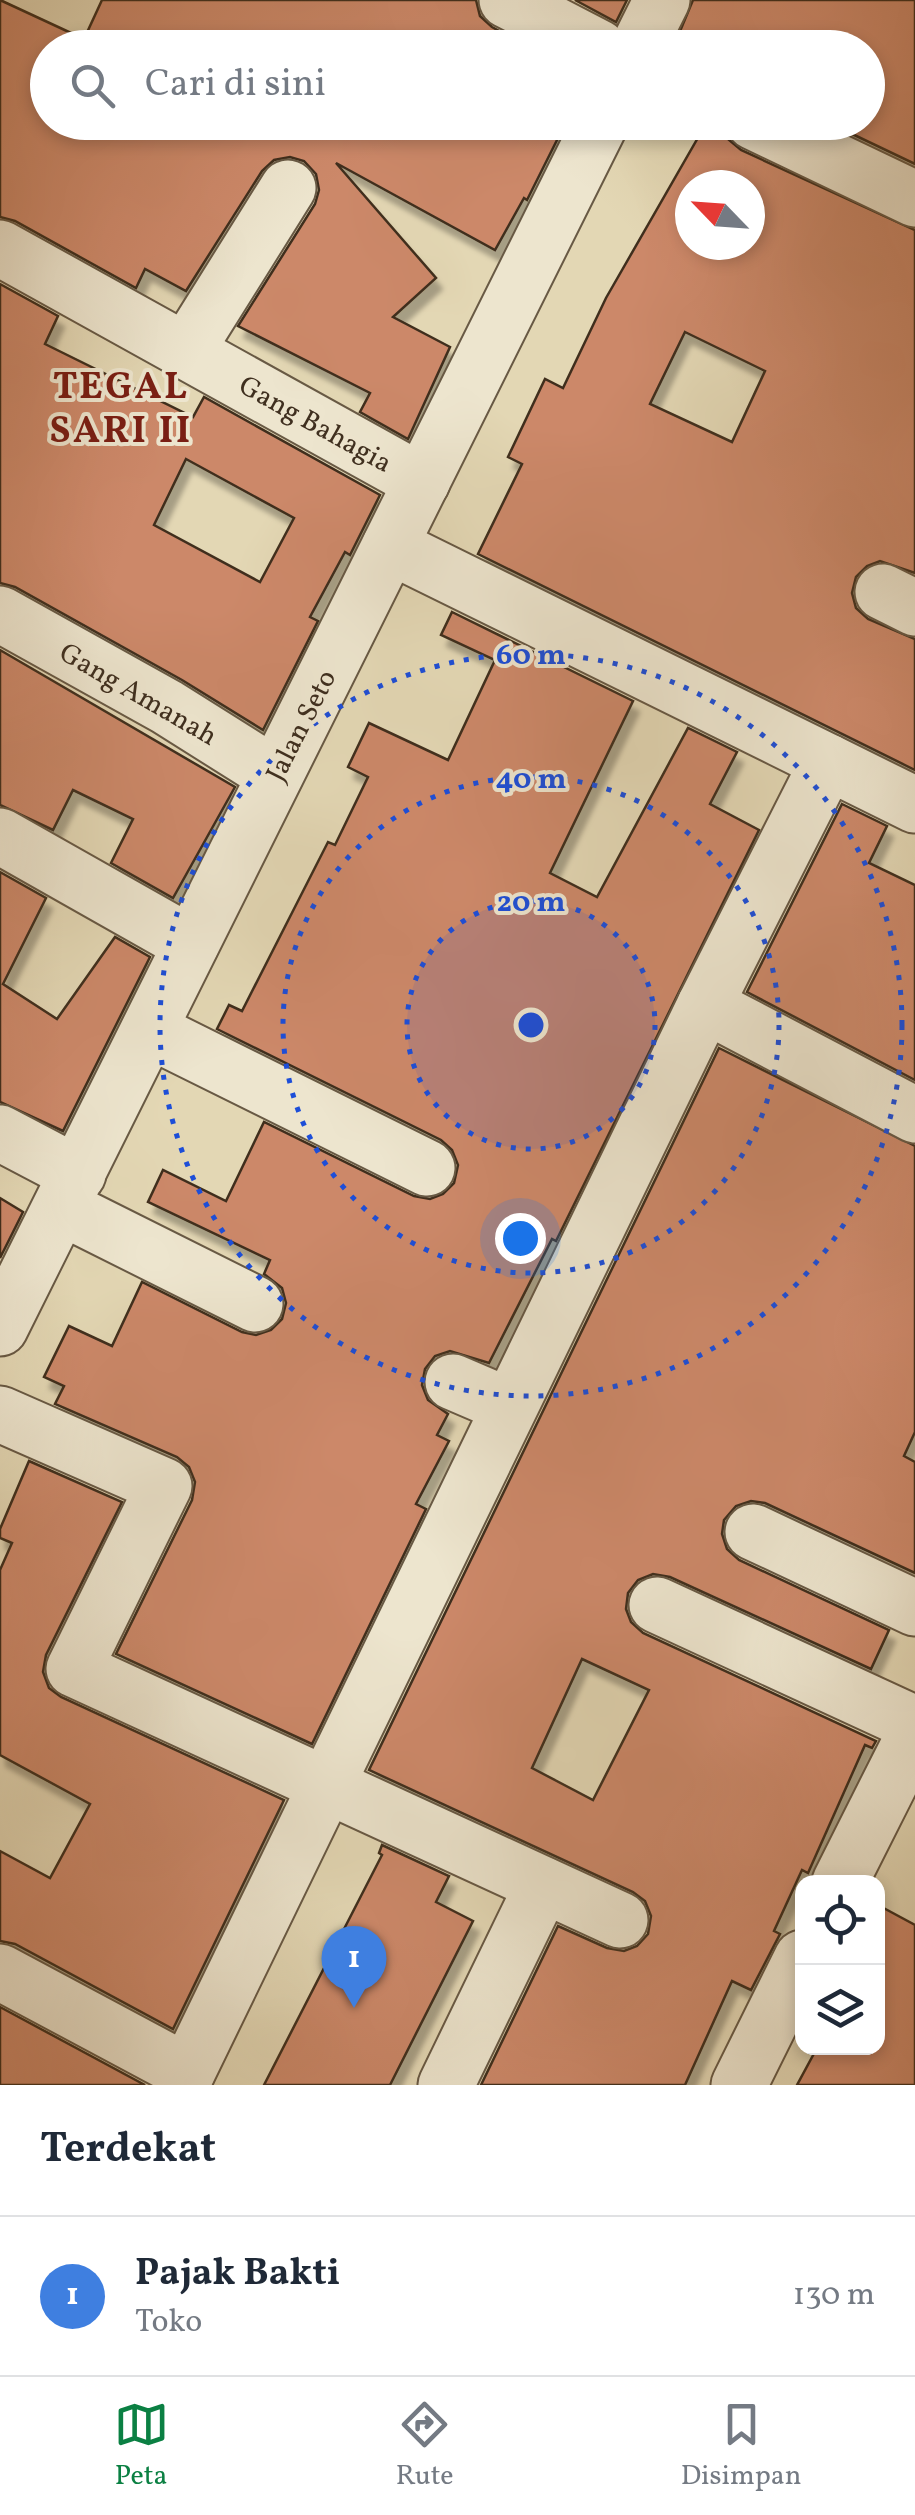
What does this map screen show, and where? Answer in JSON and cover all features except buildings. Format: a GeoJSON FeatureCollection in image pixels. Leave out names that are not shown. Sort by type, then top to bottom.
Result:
{"type":"FeatureCollection","features":[{"type":"Feature","properties":{"kind":"street"},"geometry":{"type":"LineString","coordinates":[[507,0],[564,30]]}},
{"type":"Feature","properties":{"kind":"street"},"geometry":{"type":"LineString","coordinates":[[647,30],[662,0]]}},
{"type":"Feature","properties":{"kind":"street","name":"Jalan Seto"},"geometry":{"type":"LineString","coordinates":[[0,1328],[591,140]]}},
{"type":"Feature","properties":{"kind":"street"},"geometry":{"type":"LineString","coordinates":[[792,140],[915,199]]}},
{"type":"Feature","properties":{"kind":"street"},"geometry":{"type":"LineString","coordinates":[[186,351],[288,188]]}},
{"type":"Feature","properties":{"kind":"street","name":"Gang Bahagia"},"geometry":{"type":"LineString","coordinates":[[0,248],[422,482]]}},
{"type":"Feature","properties":{"kind":"street"},"geometry":{"type":"LineString","coordinates":[[390,546],[915,805]]}},
{"type":"Feature","properties":{"kind":"street","name":"Gang Amanah"},"geometry":{"type":"LineString","coordinates":[[0,614],[168,707],[275,776]]}},
{"type":"Feature","properties":{"kind":"street"},"geometry":{"type":"LineString","coordinates":[[0,1972],[184,2078],[705,1005],[828,762]]}},
{"type":"Feature","properties":{"kind":"street"},"geometry":{"type":"LineString","coordinates":[[0,836],[191,944]]}},
{"type":"Feature","properties":{"kind":"street"},"geometry":{"type":"LineString","coordinates":[[705,1005],[915,1115]]}},
{"type":"Feature","properties":{"kind":"street"},"geometry":{"type":"LineString","coordinates":[[149,1030],[427,1168]]}},
{"type":"Feature","properties":{"kind":"street"},"geometry":{"type":"LineString","coordinates":[[0,1133],[69,1190],[255,1304]]}},
{"type":"Feature","properties":{"kind":"street"},"geometry":{"type":"LineString","coordinates":[[452,1382],[509,1406]]}},
{"type":"Feature","properties":{"kind":"street"},"geometry":{"type":"LineString","coordinates":[[0,1414],[164,1486],[74,1669],[620,1920]]}},
{"type":"Feature","properties":{"kind":"street"},"geometry":{"type":"LineString","coordinates":[[752,1532],[915,1608]]}},
{"type":"Feature","properties":{"kind":"street"},"geometry":{"type":"LineString","coordinates":[[656,1605],[915,1724]]}},
{"type":"Feature","properties":{"kind":"street"},"geometry":{"type":"LineString","coordinates":[[844,1875],[915,1733]]}},
{"type":"Feature","properties":{"kind":"street"},"geometry":{"type":"LineString","coordinates":[[446,2085],[543,1885]]}},
{"type":"Feature","properties":{"kind":"street"},"geometry":{"type":"LineString","coordinates":[[739,2085],[799,1965]]}},
{"type":"Feature","properties":{"kind":"place","name":"Pajak Bakti"},"geometry":{"type":"Point","coordinates":[354,2008]}},
{"type":"Feature","properties":{"kind":"district","name":"TEGAL SARI II"},"geometry":{"type":"Point","coordinates":[121,407]}}]}
